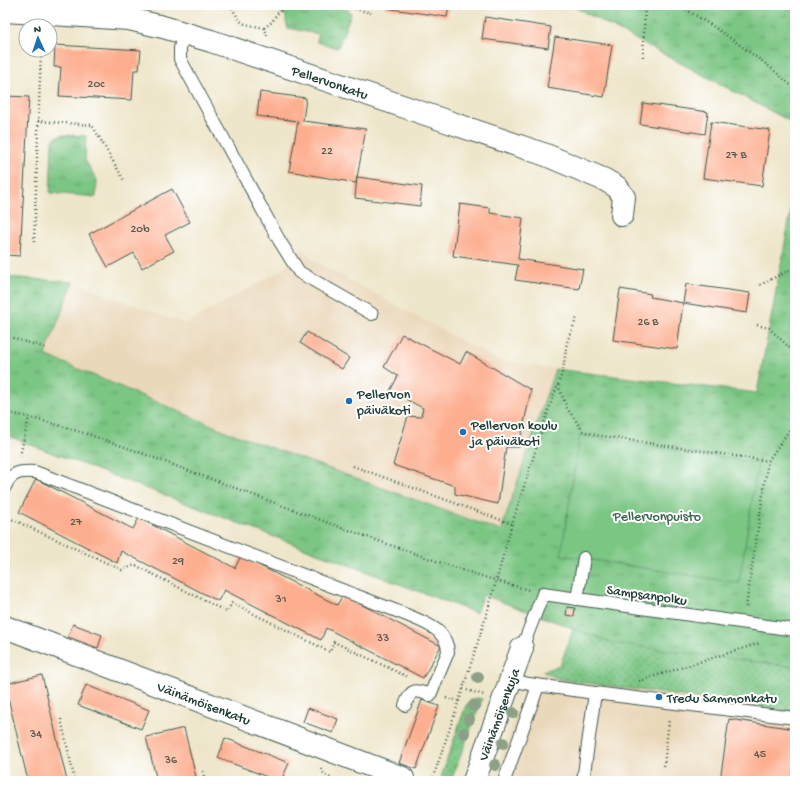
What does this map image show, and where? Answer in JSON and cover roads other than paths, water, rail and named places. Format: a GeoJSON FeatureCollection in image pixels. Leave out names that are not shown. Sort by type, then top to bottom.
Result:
{"type":"FeatureCollection","features":[{"type":"Feature","properties":{"kind":"street","name":"Pellervonkatu"},"geometry":{"type":"LineString","coordinates":[[5,10],[129,19],[211,41],[546,155],[605,180],[617,187],[624,197],[622,214]]}},
{"type":"Feature","properties":{"kind":"street","name":"Väinämöisenkatu"},"geometry":{"type":"LineString","coordinates":[[5,626],[403,778]]}},
{"type":"Feature","properties":{"kind":"street","name":"Väinämöisenkuja"},"geometry":{"type":"LineString","coordinates":[[474,781],[512,680],[522,648]]}},
{"type":"Feature","properties":{"kind":"lane"},"geometry":{"type":"LineString","coordinates":[[183,33],[180,48],[180,59],[279,240],[299,272],[372,314]]}},
{"type":"Feature","properties":{"kind":"lane"},"geometry":{"type":"LineString","coordinates":[[5,487],[15,473],[22,471],[35,472],[386,607],[430,626],[439,632],[448,646],[448,652],[430,695],[418,691],[414,692],[409,695],[405,705]]}},
{"type":"Feature","properties":{"kind":"lane"},"geometry":{"type":"LineString","coordinates":[[577,599],[584,558]]}},
{"type":"Feature","properties":{"kind":"lane","name":"Sampsanpolku"},"geometry":{"type":"LineString","coordinates":[[522,648],[543,594],[795,630]]}},
{"type":"Feature","properties":{"kind":"lane"},"geometry":{"type":"LineString","coordinates":[[512,680],[538,686],[795,718]]}},
{"type":"Feature","properties":{"kind":"lane"},"geometry":{"type":"LineString","coordinates":[[504,781],[538,686]]}},
{"type":"Feature","properties":{"kind":"lane"},"geometry":{"type":"LineString","coordinates":[[583,781],[594,693]]}},
{"type":"Feature","properties":{"kind":"place","name":"Pellervon päiväkoti"},"geometry":{"type":"Point","coordinates":[349,401]}},
{"type":"Feature","properties":{"kind":"place","name":"Pellervon koulu ja päiväkoti"},"geometry":{"type":"Point","coordinates":[463,432]}},
{"type":"Feature","properties":{"kind":"place","name":"Tredu Sammonkatu"},"geometry":{"type":"Point","coordinates":[659,697]}},
{"type":"Feature","properties":{"kind":"park label","name":"Pellervonpuisto"},"geometry":{"type":"Point","coordinates":[657,515]}}]}
